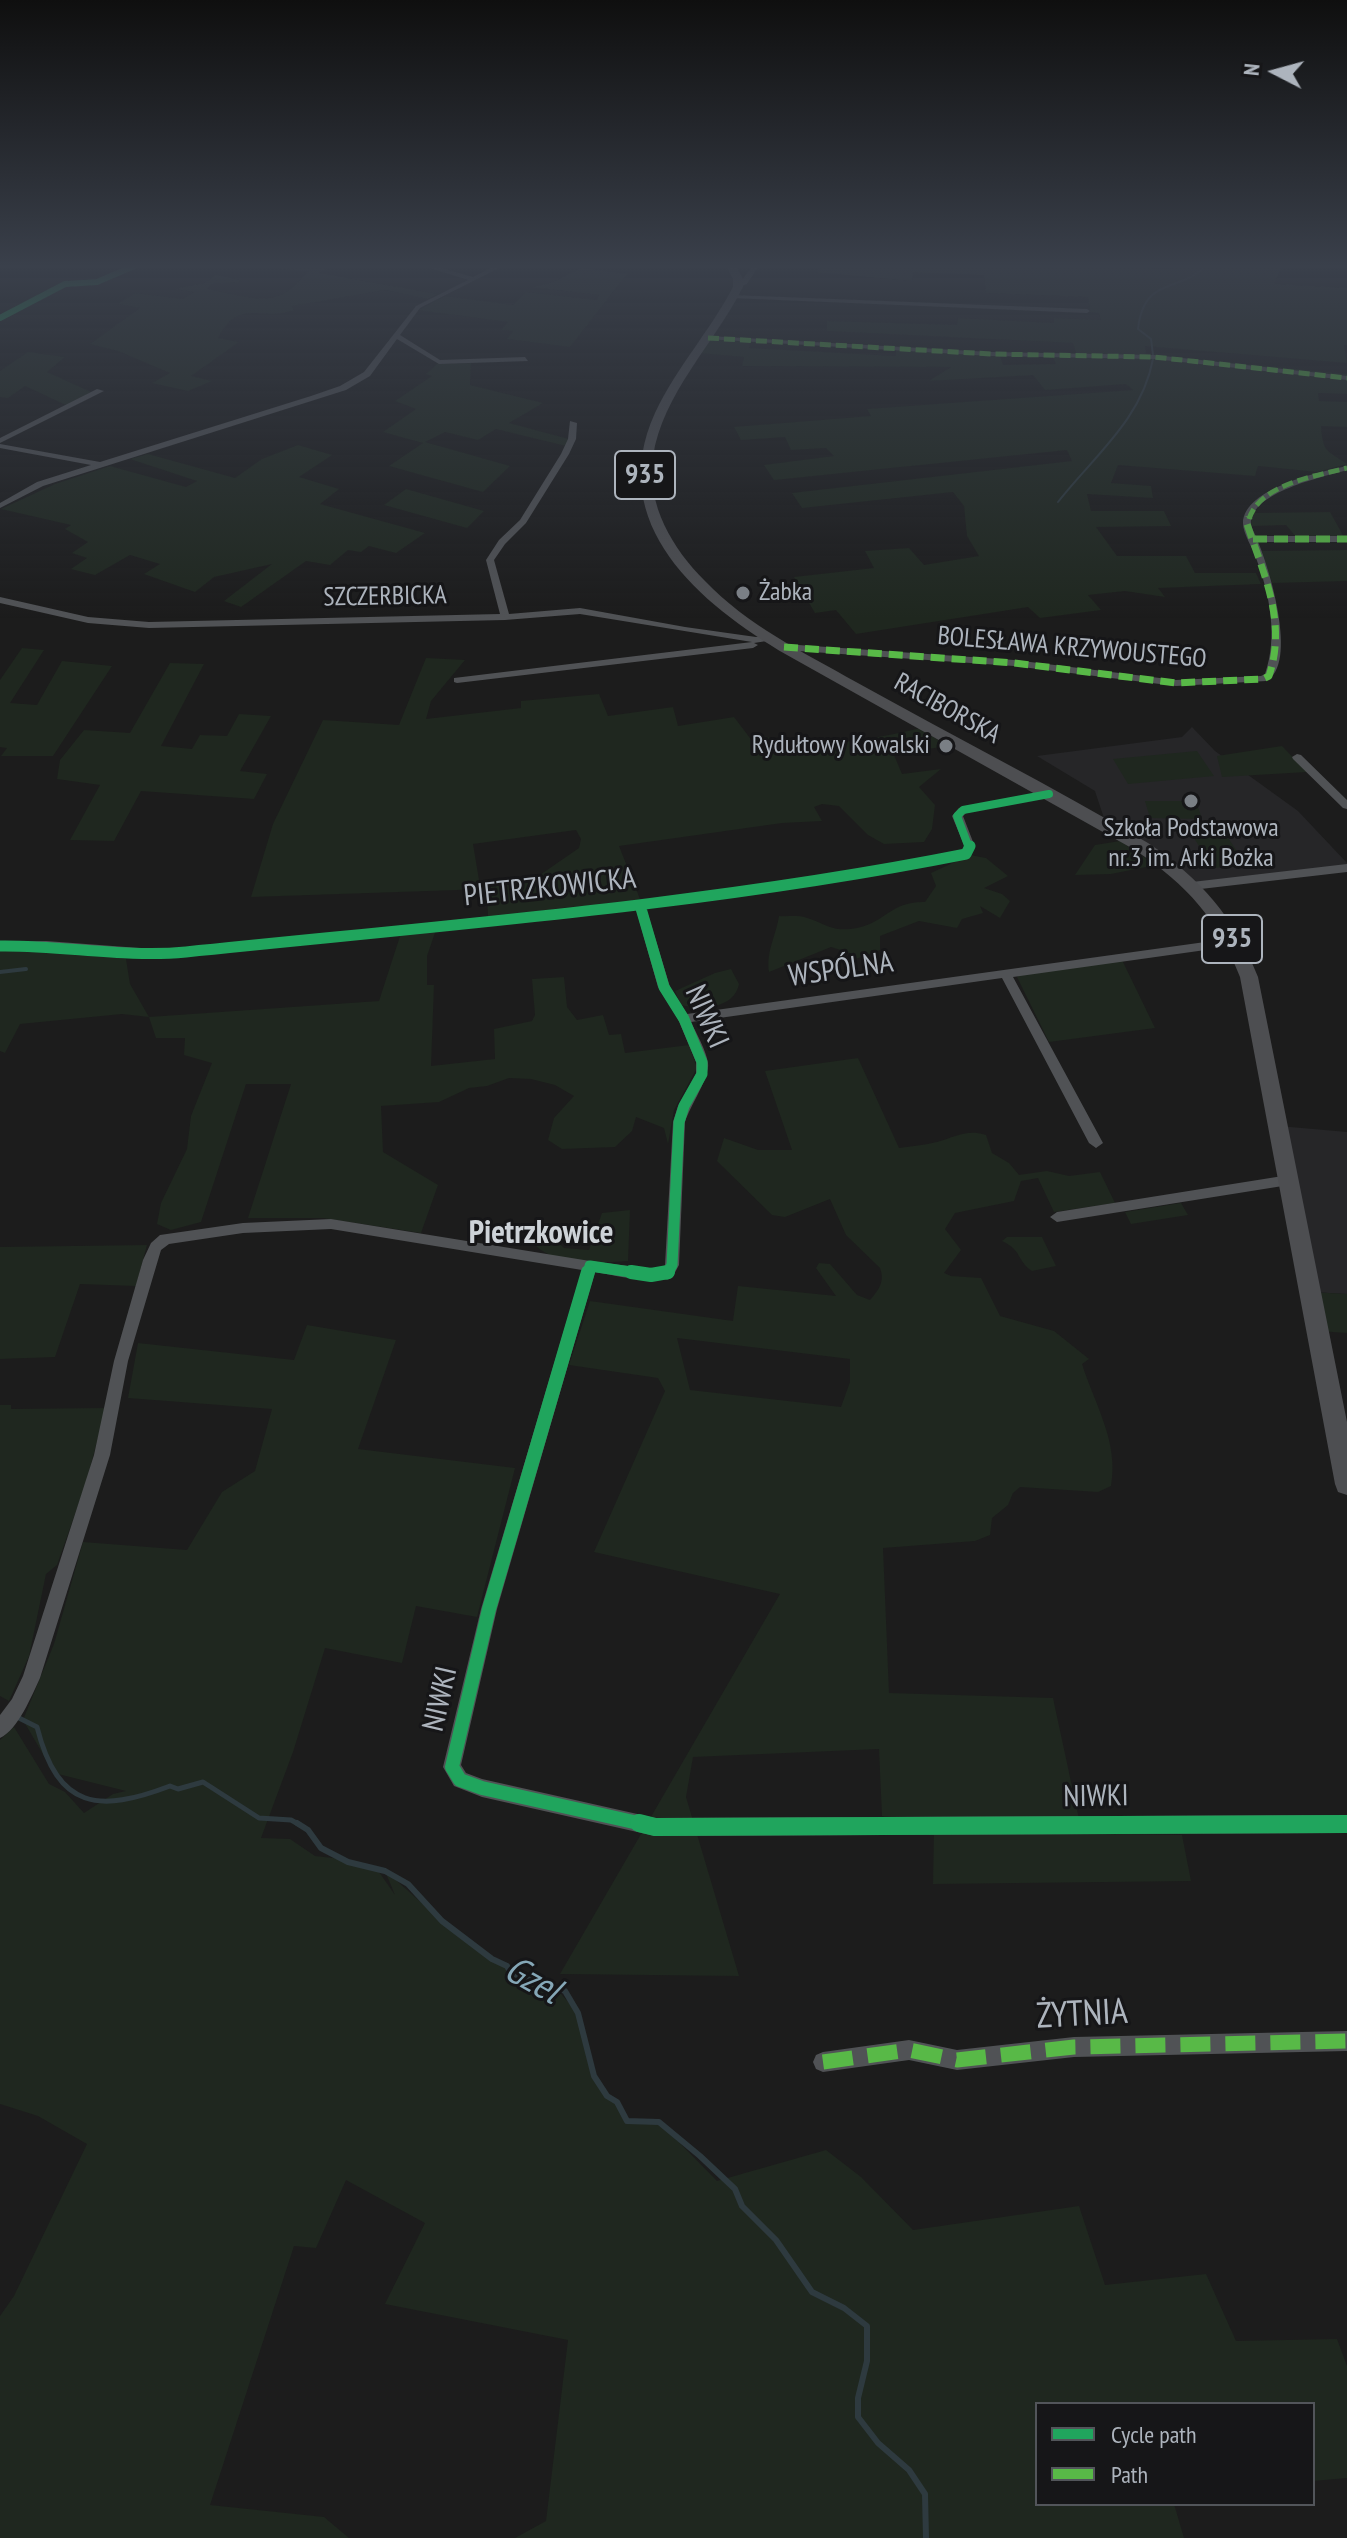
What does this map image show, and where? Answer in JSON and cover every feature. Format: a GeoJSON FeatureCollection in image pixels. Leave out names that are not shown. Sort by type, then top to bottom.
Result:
{"type":"FeatureCollection","features":[{"type":"Feature","properties":{"kind":"main road","name":"RACIBORSKA"},"geometry":{"type":"LineString","coordinates":[[680,382],[658,416],[646,457],[649,502],[670,547],[714,598],[771,642],[1146,849],[1192,886],[1209,904],[1234,942],[1249,977],[1259,1022],[1347,1484]]}},
{"type":"Feature","properties":{"kind":"street"},"geometry":{"type":"LineString","coordinates":[[0,506],[40,484],[353,382]]}},
{"type":"Feature","properties":{"kind":"street"},"geometry":{"type":"LineString","coordinates":[[0,444],[100,391]]}},
{"type":"Feature","properties":{"kind":"street"},"geometry":{"type":"LineString","coordinates":[[505,617],[490,560],[502,542],[523,521],[565,454],[572,439],[573,423]]}},
{"type":"Feature","properties":{"kind":"street"},"geometry":{"type":"LineString","coordinates":[[0,444],[101,465]]}},
{"type":"Feature","properties":{"kind":"street","name":"BOLESŁAWA KRZYWOUSTEGO"},"geometry":{"type":"LineString","coordinates":[[771,642],[1014,663],[1176,683],[1263,679],[1269,676],[1276,652],[1268,585],[1247,524],[1248,516],[1257,503],[1286,487],[1347,468]]}},
{"type":"Feature","properties":{"kind":"street"},"geometry":{"type":"LineString","coordinates":[[1253,539],[1347,539]]}},
{"type":"Feature","properties":{"kind":"street","name":"SZCZERBICKA"},"geometry":{"type":"LineString","coordinates":[[0,600],[120,624],[505,617],[580,611],[771,642]]}},
{"type":"Feature","properties":{"kind":"street"},"geometry":{"type":"LineString","coordinates":[[457,680],[771,642]]}},
{"type":"Feature","properties":{"kind":"street"},"geometry":{"type":"LineString","coordinates":[[1297,757],[1347,806]]}},
{"type":"Feature","properties":{"kind":"street","name":"PIETRZKOWICKA"},"geometry":{"type":"LineString","coordinates":[[0,946],[46,945],[166,954],[640,905],[885,870],[966,854],[970,847],[957,816],[963,810],[1049,794]]}},
{"type":"Feature","properties":{"kind":"street"},"geometry":{"type":"LineString","coordinates":[[1192,886],[1347,868]]}},
{"type":"Feature","properties":{"kind":"street","name":"NIWKI"},"geometry":{"type":"LineString","coordinates":[[2,1727],[18,1705],[31,1678],[102,1455],[121,1361],[150,1260],[156,1247],[165,1239],[243,1228],[331,1224],[590,1266],[651,1275],[667,1274],[672,1265],[679,1122],[684,1106],[702,1074],[702,1062],[684,1019],[664,987],[640,905]]}},
{"type":"Feature","properties":{"kind":"street","name":"WSPÓLNA"},"geometry":{"type":"LineString","coordinates":[[684,1019],[1234,942]]}},
{"type":"Feature","properties":{"kind":"street"},"geometry":{"type":"LineString","coordinates":[[1005,973],[1096,1143]]}},
{"type":"Feature","properties":{"kind":"street"},"geometry":{"type":"LineString","coordinates":[[1057,1217],[1289,1180]]}},
{"type":"Feature","properties":{"kind":"street","name":"NIWKI"},"geometry":{"type":"LineString","coordinates":[[590,1266],[489,1609],[452,1767],[460,1780],[482,1788],[655,1827],[1347,1824]]}},
{"type":"Feature","properties":{"kind":"street","name":"ŻYTNIA"},"geometry":{"type":"LineString","coordinates":[[823,2062],[909,2050],[957,2060],[1074,2047],[1347,2041]]}},
{"type":"Feature","properties":{"kind":"shaded area"},"geometry":{"type":"Polygon","coordinates":[[[0,382],[70,382],[91,392],[68,406],[25,386],[8,398],[0,397],[0,382]]]}},
{"type":"Feature","properties":{"kind":"shaded area"},"geometry":{"type":"Polygon","coordinates":[[[153,382],[209,382],[188,391],[153,382]]]}},
{"type":"Feature","properties":{"kind":"shaded area"},"geometry":{"type":"Polygon","coordinates":[[[422,382],[470,382],[470,385],[543,403],[509,423],[569,439],[566,446],[496,429],[478,440],[445,432],[425,442],[510,466],[483,492],[389,466],[423,443],[383,432],[416,409],[395,401],[422,382]]]}},
{"type":"Feature","properties":{"kind":"shaded area"},"geometry":{"type":"Polygon","coordinates":[[[1039,382],[1347,382],[1347,394],[1318,393],[1319,401],[1347,402],[1347,427],[1321,426],[1327,450],[1347,464],[1317,472],[1258,466],[1255,476],[1118,465],[1111,483],[1151,486],[1153,498],[1087,494],[1091,511],[1164,511],[1171,526],[1096,527],[1117,556],[1186,556],[1195,573],[1256,573],[1261,584],[1158,588],[1165,597],[1125,591],[1088,595],[1101,610],[1040,618],[1028,607],[856,634],[836,610],[815,613],[794,577],[874,568],[865,551],[909,548],[924,565],[979,556],[967,536],[964,506],[953,492],[802,508],[792,493],[1072,461],[1067,450],[774,480],[764,465],[834,456],[826,448],[791,450],[785,437],[741,440],[734,427],[871,416],[867,409],[1133,390],[1126,384],[1045,390],[1039,382]]]}},
{"type":"Feature","properties":{"kind":"shaded area"},"geometry":{"type":"Polygon","coordinates":[[[298,445],[332,455],[299,477],[339,489],[320,504],[425,533],[396,553],[369,546],[361,552],[348,550],[330,565],[306,561],[241,607],[224,601],[272,564],[214,577],[195,592],[144,574],[160,564],[130,555],[95,575],[71,569],[87,558],[72,553],[88,542],[65,529],[71,525],[1,509],[55,484],[110,466],[186,487],[197,481],[130,459],[148,454],[235,478],[262,459],[298,445]]]}},
{"type":"Feature","properties":{"kind":"shaded area"},"geometry":{"type":"Polygon","coordinates":[[[406,489],[484,511],[467,528],[384,505],[406,489]]]}},
{"type":"Feature","properties":{"kind":"shaded area"},"geometry":{"type":"Polygon","coordinates":[[[1330,512],[1344,537],[1297,538],[1286,525],[1251,526],[1252,513],[1330,512]]]}},
{"type":"Feature","properties":{"kind":"shaded area"},"geometry":{"type":"Polygon","coordinates":[[[1347,550],[1347,581],[1272,583],[1262,551],[1347,550]]]}},
{"type":"Feature","properties":{"kind":"shaded area"},"geometry":{"type":"Polygon","coordinates":[[[22,648],[44,650],[10,703],[37,705],[62,661],[112,666],[53,756],[1,756],[7,748],[0,747],[0,680],[22,648]]]}},
{"type":"Feature","properties":{"kind":"shaded area"},"geometry":{"type":"Polygon","coordinates":[[[426,658],[465,660],[431,701],[426,719],[521,708],[521,701],[599,694],[608,716],[673,707],[678,726],[734,717],[753,742],[763,736],[803,743],[842,742],[921,728],[946,746],[894,755],[902,774],[941,769],[919,787],[935,805],[932,829],[924,842],[884,844],[868,835],[839,806],[822,804],[814,807],[822,821],[782,823],[619,846],[640,899],[620,904],[488,918],[487,889],[251,897],[273,824],[323,720],[399,725],[426,658]],[[576,830],[473,844],[480,886],[537,877],[579,848],[581,839],[576,830]]]}},
{"type":"Feature","properties":{"kind":"shaded area"},"geometry":{"type":"Polygon","coordinates":[[[170,663],[204,664],[161,746],[192,749],[200,735],[227,736],[239,714],[271,716],[240,771],[267,774],[254,799],[141,791],[114,841],[70,840],[100,785],[57,779],[60,760],[84,730],[130,733],[170,663]]]}},
{"type":"Feature","properties":{"kind":"shaded area","name":"Szkoła Podstawowa nr.3 im. Arki Bożka"},"geometry":{"type":"Polygon","coordinates":[[[1192,727],[1215,751],[1298,811],[1347,863],[1347,868],[1192,886],[1106,824],[1095,791],[1037,756],[1182,737],[1192,727]]]}},
{"type":"Feature","properties":{"kind":"shaded area"},"geometry":{"type":"Polygon","coordinates":[[[1282,746],[1307,772],[1222,777],[1217,756],[1282,746]]]}},
{"type":"Feature","properties":{"kind":"shaded area"},"geometry":{"type":"Polygon","coordinates":[[[1197,751],[1214,776],[1128,784],[1113,759],[1197,751]]]}},
{"type":"Feature","properties":{"kind":"shaded area"},"geometry":{"type":"Polygon","coordinates":[[[1145,801],[1196,801],[1202,819],[1150,818],[1145,801]]]}},
{"type":"Feature","properties":{"kind":"shaded area"},"geometry":{"type":"Polygon","coordinates":[[[1219,824],[1246,865],[1213,868],[1187,827],[1219,824]]]}},
{"type":"Feature","properties":{"kind":"shaded area"},"geometry":{"type":"Polygon","coordinates":[[[1120,841],[1156,865],[1111,874],[1075,875],[1095,845],[1120,841]]]}},
{"type":"Feature","properties":{"kind":"shaded area"},"geometry":{"type":"Polygon","coordinates":[[[970,855],[986,858],[1008,876],[984,888],[1002,894],[1010,901],[1000,918],[980,906],[983,913],[962,919],[957,928],[919,921],[880,936],[880,950],[853,960],[850,953],[831,947],[769,972],[770,950],[779,916],[804,917],[841,929],[867,925],[896,908],[925,902],[936,886],[931,873],[970,855]]]}},
{"type":"Feature","properties":{"kind":"shaded area"},"geometry":{"type":"Polygon","coordinates":[[[437,927],[427,956],[427,985],[434,985],[431,1066],[495,1059],[494,1029],[532,1021],[535,1015],[532,979],[564,977],[567,1007],[577,1020],[603,1015],[609,1035],[621,1034],[625,1053],[689,1045],[697,1068],[674,1110],[668,1144],[664,1128],[636,1117],[632,1131],[615,1147],[562,1149],[548,1140],[554,1118],[574,1096],[555,1085],[531,1079],[509,1078],[487,1086],[469,1088],[439,1102],[381,1106],[383,1152],[438,1185],[421,1233],[323,1218],[248,1218],[291,1084],[246,1084],[201,1222],[171,1230],[157,1224],[161,1203],[187,1149],[191,1116],[212,1063],[184,1055],[185,1038],[156,1038],[149,1017],[379,1001],[402,930],[437,927]]]}},
{"type":"Feature","properties":{"kind":"shaded area"},"geometry":{"type":"Polygon","coordinates":[[[37,948],[126,959],[130,984],[149,1017],[122,1014],[20,1024],[5,1053],[0,1051],[0,950],[37,948]]]}},
{"type":"Feature","properties":{"kind":"shaded area"},"geometry":{"type":"Polygon","coordinates":[[[1122,960],[1155,1028],[1049,1042],[1017,977],[1022,973],[1122,960]]]}},
{"type":"Feature","properties":{"kind":"shaded area"},"geometry":{"type":"Polygon","coordinates":[[[731,969],[739,984],[731,999],[716,1006],[681,1005],[675,991],[731,969]]]}},
{"type":"Feature","properties":{"kind":"shaded area"},"geometry":{"type":"Polygon","coordinates":[[[858,1058],[899,1148],[979,1133],[986,1135],[992,1153],[1009,1163],[1019,1175],[1047,1171],[1069,1176],[1100,1172],[1115,1203],[1054,1212],[1038,1178],[1021,1181],[1014,1201],[955,1213],[945,1229],[961,1250],[944,1273],[981,1278],[1000,1316],[1054,1331],[1089,1359],[1082,1364],[1109,1439],[1113,1470],[1111,1486],[1098,1492],[1020,1487],[1013,1493],[1008,1505],[992,1518],[990,1535],[975,1541],[883,1548],[889,1693],[1053,1698],[1082,1833],[1182,1835],[1191,1881],[933,1884],[934,1830],[882,1816],[879,1749],[693,1757],[686,1797],[739,1976],[560,1974],[780,1594],[594,1552],[665,1391],[658,1378],[569,1365],[590,1301],[733,1321],[738,1286],[836,1296],[816,1268],[819,1263],[830,1264],[857,1295],[870,1300],[881,1281],[880,1268],[846,1235],[830,1199],[785,1217],[772,1215],[717,1161],[724,1138],[758,1150],[792,1150],[765,1071],[858,1058]],[[677,1338],[690,1390],[841,1407],[850,1382],[850,1359],[677,1338]]]}},
{"type":"Feature","properties":{"kind":"shaded area"},"geometry":{"type":"Polygon","coordinates":[[[1279,1126],[1347,1132],[1347,1294],[1310,1292],[1279,1126]]]}},
{"type":"Feature","properties":{"kind":"shaded area"},"geometry":{"type":"Polygon","coordinates":[[[1181,1203],[1188,1215],[1131,1224],[1125,1212],[1181,1203]]]}},
{"type":"Feature","properties":{"kind":"shaded area"},"geometry":{"type":"Polygon","coordinates":[[[630,1210],[628,1261],[591,1263],[566,1260],[554,1257],[534,1244],[553,1238],[564,1248],[589,1250],[602,1213],[630,1210]]]}},
{"type":"Feature","properties":{"kind":"shaded area"},"geometry":{"type":"Polygon","coordinates":[[[1007,1237],[1042,1237],[1056,1266],[1032,1271],[1013,1248],[1002,1241],[1007,1237]]]}},
{"type":"Feature","properties":{"kind":"shaded area"},"geometry":{"type":"Polygon","coordinates":[[[147,1245],[136,1286],[80,1284],[55,1357],[0,1359],[0,1247],[147,1245]]]}},
{"type":"Feature","properties":{"kind":"shaded area"},"geometry":{"type":"Polygon","coordinates":[[[1310,1292],[1347,1294],[1347,1333],[1318,1331],[1310,1292]]]}},
{"type":"Feature","properties":{"kind":"shaded area"},"geometry":{"type":"Polygon","coordinates":[[[307,1325],[396,1340],[358,1449],[515,1468],[477,1617],[416,1606],[402,1663],[325,1648],[293,1752],[261,1838],[290,1839],[315,1856],[342,1859],[377,1869],[395,1895],[385,1871],[488,1956],[533,1980],[553,1985],[578,2013],[596,2080],[606,2097],[617,2102],[627,2121],[659,2122],[717,2181],[826,2150],[861,2177],[913,2230],[1079,2206],[1105,2285],[1206,2274],[1236,2341],[1337,2339],[1347,2366],[1347,2478],[1315,2481],[1315,2402],[1035,2402],[1035,2506],[1175,2506],[1184,2538],[515,2538],[546,2521],[568,2340],[385,2304],[425,2223],[346,2180],[316,2248],[294,2246],[210,2505],[324,2517],[349,2538],[0,2538],[0,2316],[14,2296],[87,2144],[38,2116],[0,2104],[0,1740],[14,1727],[49,1784],[65,1792],[84,1813],[113,1794],[126,1791],[54,1773],[23,1720],[54,1644],[83,1542],[187,1550],[222,1492],[255,1471],[272,1409],[128,1398],[138,1343],[294,1360],[307,1325]]]}},
{"type":"Feature","properties":{"kind":"shaded area"},"geometry":{"type":"Polygon","coordinates":[[[0,1405],[11,1405],[11,1409],[106,1408],[86,1483],[57,1565],[46,1574],[29,1656],[9,1701],[0,1696],[0,1405]]]}},
{"type":"Feature","properties":{"kind":"waterway"},"geometry":{"type":"LineString","coordinates":[[1058,502],[1115,436],[1139,400],[1146,382]]}},
{"type":"Feature","properties":{"kind":"waterway"},"geometry":{"type":"LineString","coordinates":[[0,972],[26,969]]}},
{"type":"Feature","properties":{"kind":"waterway","name":"Gzel"},"geometry":{"type":"LineString","coordinates":[[17,1717],[37,1727],[57,1775],[70,1789],[85,1798],[122,1800],[170,1786],[178,1789],[203,1782],[259,1818],[291,1820],[300,1825]]}},
{"type":"Feature","properties":{"kind":"waterway","name":"Gzel"},"geometry":{"type":"LineString","coordinates":[[297,1823],[308,1830],[321,1848],[348,1862],[385,1871],[408,1884],[442,1921],[492,1959],[507,1966],[511,1973],[565,1991],[578,2013],[594,2076],[607,2096],[617,2102],[627,2121],[659,2122],[700,2156],[735,2189],[742,2206],[776,2240],[812,2292],[844,2308],[867,2326],[867,2361],[858,2398],[858,2417],[878,2443],[909,2470],[925,2494],[926,2538]]}},
{"type":"Feature","properties":{"kind":"marked path"},"geometry":{"type":"LineString","coordinates":[[784,647],[1014,663],[1176,683],[1263,679],[1269,676],[1276,650],[1275,620],[1267,577],[1247,524],[1251,512],[1272,493],[1287,486],[1347,468]]}},
{"type":"Feature","properties":{"kind":"marked path"},"geometry":{"type":"LineString","coordinates":[[1253,539],[1347,539]]}},
{"type":"Feature","properties":{"kind":"marked path"},"geometry":{"type":"LineString","coordinates":[[823,2062],[909,2050],[957,2060],[1074,2047],[1347,2041]]}},
{"type":"Feature","properties":{"kind":"cycle path"},"geometry":{"type":"LineString","coordinates":[[0,946],[46,945],[166,954],[640,905],[885,870],[966,854],[970,847],[957,816],[963,810],[1049,794]]}},
{"type":"Feature","properties":{"kind":"cycle path"},"geometry":{"type":"LineString","coordinates":[[640,905],[664,987],[684,1019],[702,1062],[702,1074],[684,1106],[679,1122],[672,1265],[667,1274],[651,1275],[590,1266],[489,1609],[452,1767],[460,1780],[482,1788],[655,1827],[1347,1824]]}},
{"type":"Feature","properties":{"kind":"place","name":"Żabka"},"geometry":{"type":"Point","coordinates":[743,593]}},
{"type":"Feature","properties":{"kind":"place","name":"Rydułtowy Kowalski"},"geometry":{"type":"Point","coordinates":[946,746]}},
{"type":"Feature","properties":{"kind":"place","name":"Szkoła Podstawowa nr.3 im. Arki Bożka"},"geometry":{"type":"Point","coordinates":[1191,801]}},
{"type":"Feature","properties":{"kind":"district","name":"Pietrzkowice"},"geometry":{"type":"Point","coordinates":[541,1234]}}]}
